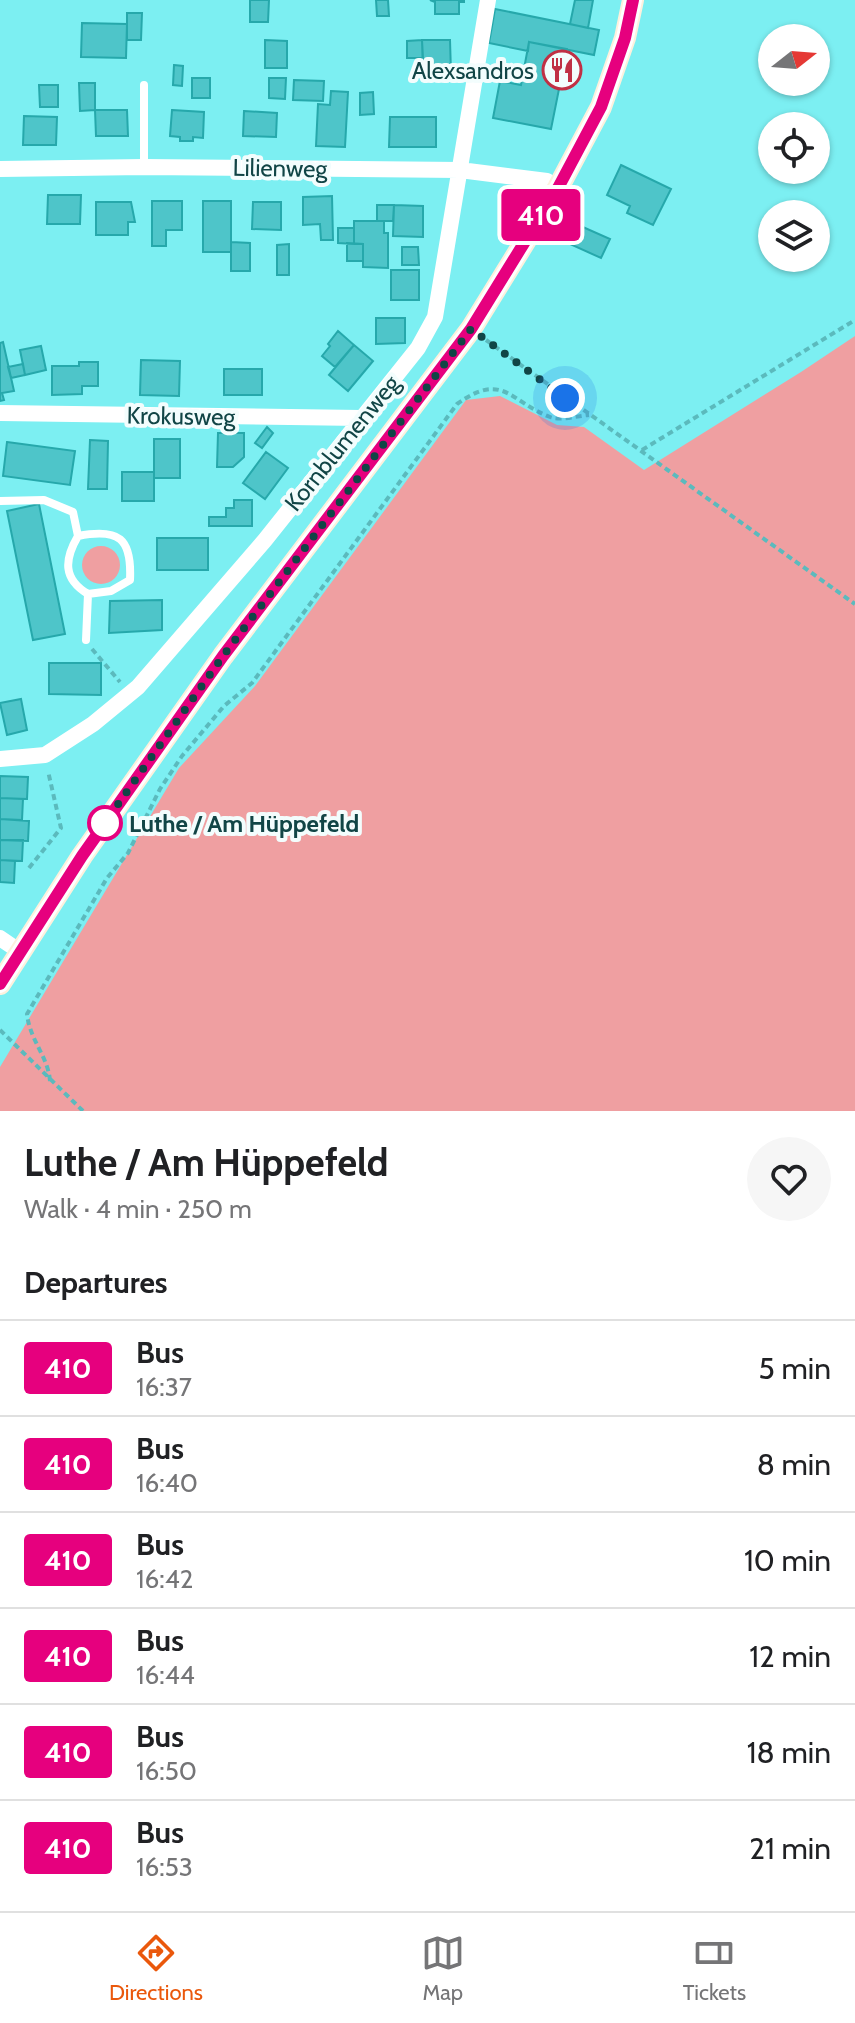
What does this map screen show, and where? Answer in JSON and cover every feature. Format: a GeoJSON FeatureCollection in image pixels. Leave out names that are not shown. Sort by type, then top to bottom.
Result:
{"type":"FeatureCollection","features":[{"type":"Feature","properties":{"kind":"street","name":"Kornblumenweg"},"geometry":{"type":"LineString","coordinates":[[0,759],[45,755],[93,724],[138,687],[265,540],[418,348],[435,317],[488,0]]}},
{"type":"Feature","properties":{"kind":"street"},"geometry":{"type":"LineString","coordinates":[[0,984],[82,856],[223,656],[471,329],[558,188],[601,107],[625,38],[633,0]]}},
{"type":"Feature","properties":{"kind":"street","name":"Lilienweg"},"geometry":{"type":"LineString","coordinates":[[0,169],[460,170],[547,181],[558,188]]}},
{"type":"Feature","properties":{"kind":"street","name":"Krokusweg"},"geometry":{"type":"LineString","coordinates":[[0,413],[361,418]]}},
{"type":"Feature","properties":{"kind":"street"},"geometry":{"type":"LineString","coordinates":[[0,938],[19,951]]}},
{"type":"Feature","properties":{"kind":"lane"},"geometry":{"type":"LineString","coordinates":[[144,85],[144,167]]}},
{"type":"Feature","properties":{"kind":"lane"},"geometry":{"type":"LineString","coordinates":[[0,501],[44,500],[73,512],[78,536],[69,551],[68,572],[76,587],[88,594],[111,591],[130,580],[131,555],[119,537],[99,532],[78,536]]}},
{"type":"Feature","properties":{"kind":"lane"},"geometry":{"type":"LineString","coordinates":[[86,640],[88,594]]}},
{"type":"Feature","properties":{"kind":"path"},"geometry":{"type":"LineString","coordinates":[[642,450],[855,320]]}},
{"type":"Feature","properties":{"kind":"path"},"geometry":{"type":"LineString","coordinates":[[471,329],[855,604]]}},
{"type":"Feature","properties":{"kind":"path"},"geometry":{"type":"LineString","coordinates":[[50,1081],[49,1067],[29,1031],[27,1014],[33,1000],[107,878],[128,853],[160,789],[182,756],[224,706],[252,683],[457,404],[477,390],[497,389],[553,418],[589,415]]}},
{"type":"Feature","properties":{"kind":"path"},"geometry":{"type":"LineString","coordinates":[[86,640],[130,692]]}},
{"type":"Feature","properties":{"kind":"path"},"geometry":{"type":"LineString","coordinates":[[29,868],[61,828],[45,755]]}},
{"type":"Feature","properties":{"kind":"path"},"geometry":{"type":"LineString","coordinates":[[55,837],[63,842]]}},
{"type":"Feature","properties":{"kind":"path"},"geometry":{"type":"LineString","coordinates":[[0,1030],[83,1111]]}},
{"type":"Feature","properties":{"kind":"shaded area"},"geometry":{"type":"Polygon","coordinates":[[[855,336],[855,1111],[0,1111],[0,1067],[179,768],[255,686],[466,400],[500,396],[557,425],[584,427],[644,470],[855,336]]]}},
{"type":"Feature","properties":{"kind":"shaded area"},"geometry":{"type":"Polygon","coordinates":[[[101,546],[114,552],[120,565],[114,578],[101,584],[88,578],[82,565],[88,552],[101,546]]]}},
{"type":"Feature","properties":{"kind":"building"},"geometry":{"type":"Polygon","coordinates":[[[250,0],[269,0],[268,22],[250,22],[250,0]]]}},
{"type":"Feature","properties":{"kind":"building"},"geometry":{"type":"Polygon","coordinates":[[[376,0],[388,0],[389,16],[377,16],[376,0]]]}},
{"type":"Feature","properties":{"kind":"building"},"geometry":{"type":"Polygon","coordinates":[[[430,0],[464,2],[459,2],[459,14],[435,14],[435,2],[430,0]]]}},
{"type":"Feature","properties":{"kind":"building"},"geometry":{"type":"Polygon","coordinates":[[[575,0],[593,0],[588,28],[570,24],[575,0]]]}},
{"type":"Feature","properties":{"kind":"building"},"geometry":{"type":"Polygon","coordinates":[[[495,9],[599,30],[594,55],[529,42],[528,51],[489,43],[495,9]]]}},
{"type":"Feature","properties":{"kind":"building"},"geometry":{"type":"Polygon","coordinates":[[[127,13],[142,13],[141,40],[127,40],[127,13]]]}},
{"type":"Feature","properties":{"kind":"building"},"geometry":{"type":"Polygon","coordinates":[[[82,23],[127,24],[126,58],[81,57],[82,23]]]}},
{"type":"Feature","properties":{"kind":"building"},"geometry":{"type":"Polygon","coordinates":[[[265,40],[287,41],[287,68],[265,68],[265,40]]]}},
{"type":"Feature","properties":{"kind":"building"},"geometry":{"type":"Polygon","coordinates":[[[422,40],[423,58],[407,58],[407,41],[422,40]]]}},
{"type":"Feature","properties":{"kind":"building"},"geometry":{"type":"Polygon","coordinates":[[[422,40],[450,40],[451,73],[423,73],[422,40]]]}},
{"type":"Feature","properties":{"kind":"building"},"geometry":{"type":"Polygon","coordinates":[[[529,42],[567,49],[551,129],[493,118],[500,81],[521,85],[529,42]]]}},
{"type":"Feature","properties":{"kind":"building"},"geometry":{"type":"Polygon","coordinates":[[[174,65],[183,66],[182,86],[173,85],[174,65]]]}},
{"type":"Feature","properties":{"kind":"building"},"geometry":{"type":"Polygon","coordinates":[[[192,78],[210,78],[210,98],[192,98],[192,78]]]}},
{"type":"Feature","properties":{"kind":"building"},"geometry":{"type":"Polygon","coordinates":[[[269,78],[286,78],[285,99],[269,98],[269,78]]]}},
{"type":"Feature","properties":{"kind":"building"},"geometry":{"type":"Polygon","coordinates":[[[294,80],[324,81],[323,101],[293,100],[294,80]]]}},
{"type":"Feature","properties":{"kind":"building"},"geometry":{"type":"Polygon","coordinates":[[[79,83],[95,83],[95,110],[80,111],[79,83]]]}},
{"type":"Feature","properties":{"kind":"building"},"geometry":{"type":"Polygon","coordinates":[[[39,85],[58,85],[58,107],[40,107],[39,85]]]}},
{"type":"Feature","properties":{"kind":"building"},"geometry":{"type":"Polygon","coordinates":[[[331,91],[348,92],[345,147],[316,146],[318,104],[330,105],[331,91]]]}},
{"type":"Feature","properties":{"kind":"building"},"geometry":{"type":"Polygon","coordinates":[[[373,92],[374,114],[360,115],[360,93],[373,92]]]}},
{"type":"Feature","properties":{"kind":"building"},"geometry":{"type":"Polygon","coordinates":[[[95,110],[127,110],[128,136],[96,136],[95,110]]]}},
{"type":"Feature","properties":{"kind":"building"},"geometry":{"type":"Polygon","coordinates":[[[172,110],[204,112],[203,138],[180,141],[180,137],[170,136],[172,110]]]}},
{"type":"Feature","properties":{"kind":"building"},"geometry":{"type":"Polygon","coordinates":[[[244,111],[277,113],[276,137],[243,136],[244,111]]]}},
{"type":"Feature","properties":{"kind":"building"},"geometry":{"type":"Polygon","coordinates":[[[24,116],[57,117],[56,145],[23,145],[24,116]]]}},
{"type":"Feature","properties":{"kind":"building"},"geometry":{"type":"Polygon","coordinates":[[[390,117],[436,117],[436,147],[389,147],[390,117]]]}},
{"type":"Feature","properties":{"kind":"building"},"geometry":{"type":"Polygon","coordinates":[[[621,165],[671,189],[653,225],[627,213],[630,206],[607,195],[621,165]]]}},
{"type":"Feature","properties":{"kind":"building"},"geometry":{"type":"Polygon","coordinates":[[[48,195],[81,195],[80,224],[47,224],[48,195]]]}},
{"type":"Feature","properties":{"kind":"building"},"geometry":{"type":"Polygon","coordinates":[[[332,196],[333,240],[321,240],[320,224],[303,225],[303,197],[332,196]]]}},
{"type":"Feature","properties":{"kind":"building"},"geometry":{"type":"Polygon","coordinates":[[[152,201],[182,201],[182,230],[166,230],[166,246],[152,246],[152,201]]]}},
{"type":"Feature","properties":{"kind":"building"},"geometry":{"type":"Polygon","coordinates":[[[203,201],[231,201],[231,252],[203,252],[203,201]]]}},
{"type":"Feature","properties":{"kind":"building"},"geometry":{"type":"Polygon","coordinates":[[[96,202],[131,202],[135,222],[128,222],[128,235],[96,235],[96,202]]]}},
{"type":"Feature","properties":{"kind":"building"},"geometry":{"type":"Polygon","coordinates":[[[253,202],[281,202],[281,230],[252,229],[253,202]]]}},
{"type":"Feature","properties":{"kind":"building"},"geometry":{"type":"Polygon","coordinates":[[[377,205],[394,205],[393,221],[377,221],[377,205]]]}},
{"type":"Feature","properties":{"kind":"building"},"geometry":{"type":"Polygon","coordinates":[[[394,205],[423,206],[423,237],[393,236],[394,205]]]}},
{"type":"Feature","properties":{"kind":"building"},"geometry":{"type":"Polygon","coordinates":[[[567,220],[610,239],[601,258],[559,239],[567,220]]]}},
{"type":"Feature","properties":{"kind":"building"},"geometry":{"type":"Polygon","coordinates":[[[354,221],[384,221],[384,233],[388,233],[388,268],[363,267],[363,244],[354,244],[354,221]]]}},
{"type":"Feature","properties":{"kind":"building"},"geometry":{"type":"Polygon","coordinates":[[[338,228],[354,228],[354,244],[338,243],[338,228]]]}},
{"type":"Feature","properties":{"kind":"building"},"geometry":{"type":"Polygon","coordinates":[[[231,242],[250,243],[250,271],[231,271],[231,242]]]}},
{"type":"Feature","properties":{"kind":"building"},"geometry":{"type":"Polygon","coordinates":[[[347,243],[363,244],[363,261],[347,261],[347,243]]]}},
{"type":"Feature","properties":{"kind":"building"},"geometry":{"type":"Polygon","coordinates":[[[289,244],[289,275],[277,275],[277,245],[289,244]]]}},
{"type":"Feature","properties":{"kind":"building"},"geometry":{"type":"Polygon","coordinates":[[[402,247],[418,247],[419,265],[402,265],[402,247]]]}},
{"type":"Feature","properties":{"kind":"building"},"geometry":{"type":"Polygon","coordinates":[[[391,270],[419,270],[419,300],[391,300],[391,270]]]}},
{"type":"Feature","properties":{"kind":"building"},"geometry":{"type":"Polygon","coordinates":[[[376,318],[405,318],[405,343],[376,344],[376,318]]]}},
{"type":"Feature","properties":{"kind":"building"},"geometry":{"type":"Polygon","coordinates":[[[338,331],[354,345],[335,367],[322,356],[338,331]]]}},
{"type":"Feature","properties":{"kind":"building"},"geometry":{"type":"Polygon","coordinates":[[[3,342],[14,391],[2,393],[4,400],[0,401],[0,343],[3,342]]]}},
{"type":"Feature","properties":{"kind":"building"},"geometry":{"type":"Polygon","coordinates":[[[354,345],[373,361],[348,391],[329,375],[354,345]]]}},
{"type":"Feature","properties":{"kind":"building"},"geometry":{"type":"Polygon","coordinates":[[[41,346],[46,370],[25,375],[20,350],[41,346]]]}},
{"type":"Feature","properties":{"kind":"building"},"geometry":{"type":"Polygon","coordinates":[[[141,360],[180,361],[179,396],[140,395],[141,360]]]}},
{"type":"Feature","properties":{"kind":"building"},"geometry":{"type":"Polygon","coordinates":[[[79,362],[98,362],[98,386],[82,386],[82,394],[52,395],[52,366],[79,366],[79,362]]]}},
{"type":"Feature","properties":{"kind":"building"},"geometry":{"type":"Polygon","coordinates":[[[23,364],[25,375],[11,378],[8,367],[23,364]]]}},
{"type":"Feature","properties":{"kind":"building"},"geometry":{"type":"Polygon","coordinates":[[[224,369],[262,369],[262,395],[224,395],[224,369]]]}},
{"type":"Feature","properties":{"kind":"building"},"geometry":{"type":"Polygon","coordinates":[[[267,427],[273,433],[262,448],[255,443],[267,427]]]}},
{"type":"Feature","properties":{"kind":"building"},"geometry":{"type":"Polygon","coordinates":[[[218,433],[244,433],[244,457],[233,467],[217,467],[218,433]]]}},
{"type":"Feature","properties":{"kind":"building"},"geometry":{"type":"Polygon","coordinates":[[[154,439],[180,439],[180,478],[154,478],[154,439]]]}},
{"type":"Feature","properties":{"kind":"building"},"geometry":{"type":"Polygon","coordinates":[[[90,440],[108,441],[107,489],[88,489],[90,440]]]}},
{"type":"Feature","properties":{"kind":"building"},"geometry":{"type":"Polygon","coordinates":[[[7,442],[75,451],[70,485],[3,476],[7,442]]]}},
{"type":"Feature","properties":{"kind":"building"},"geometry":{"type":"Polygon","coordinates":[[[266,452],[288,468],[265,499],[243,483],[266,452]]]}},
{"type":"Feature","properties":{"kind":"building"},"geometry":{"type":"Polygon","coordinates":[[[122,472],[154,472],[154,501],[122,501],[122,472]]]}},
{"type":"Feature","properties":{"kind":"building"},"geometry":{"type":"Polygon","coordinates":[[[234,500],[252,500],[252,526],[209,526],[209,517],[226,517],[226,508],[234,508],[234,500]]]}},
{"type":"Feature","properties":{"kind":"building"},"geometry":{"type":"Polygon","coordinates":[[[39,504],[65,634],[33,640],[7,511],[39,504]]]}},
{"type":"Feature","properties":{"kind":"building"},"geometry":{"type":"Polygon","coordinates":[[[157,538],[208,538],[208,570],[157,570],[157,538]]]}},
{"type":"Feature","properties":{"kind":"building"},"geometry":{"type":"Polygon","coordinates":[[[162,600],[162,630],[109,633],[110,601],[162,600]]]}},
{"type":"Feature","properties":{"kind":"building"},"geometry":{"type":"Polygon","coordinates":[[[49,663],[101,663],[101,695],[49,694],[49,663]]]}},
{"type":"Feature","properties":{"kind":"building"},"geometry":{"type":"Polygon","coordinates":[[[21,699],[27,730],[7,735],[0,703],[21,699]]]}},
{"type":"Feature","properties":{"kind":"building"},"geometry":{"type":"Polygon","coordinates":[[[0,776],[28,777],[27,799],[0,798],[0,776]]]}},
{"type":"Feature","properties":{"kind":"building"},"geometry":{"type":"Polygon","coordinates":[[[0,798],[23,799],[22,820],[0,819],[0,798]]]}},
{"type":"Feature","properties":{"kind":"building"},"geometry":{"type":"Polygon","coordinates":[[[0,819],[29,821],[28,841],[0,840],[0,819]]]}},
{"type":"Feature","properties":{"kind":"building"},"geometry":{"type":"Polygon","coordinates":[[[0,840],[23,840],[22,861],[0,860],[0,840]]]}},
{"type":"Feature","properties":{"kind":"building"},"geometry":{"type":"Polygon","coordinates":[[[0,860],[15,861],[14,883],[0,882],[0,860]]]}},
{"type":"Feature","properties":{"kind":"bus line","name":"410"},"geometry":{"type":"LineString","coordinates":[[0,984],[82,856],[223,656],[471,329],[558,188],[601,107],[625,38],[633,0]]}},
{"type":"Feature","properties":{"kind":"place","name":"Alexsandros"},"geometry":{"type":"Point","coordinates":[562,70]}},
{"type":"Feature","properties":{"kind":"place","name":"Luthe / Am Hüppefeld"},"geometry":{"type":"Point","coordinates":[105,823]}},
{"type":"Feature","properties":{"kind":"route"},"geometry":{"type":"LineString","coordinates":[[105,823],[99,831],[223,656],[471,329],[565,398]]}}]}
